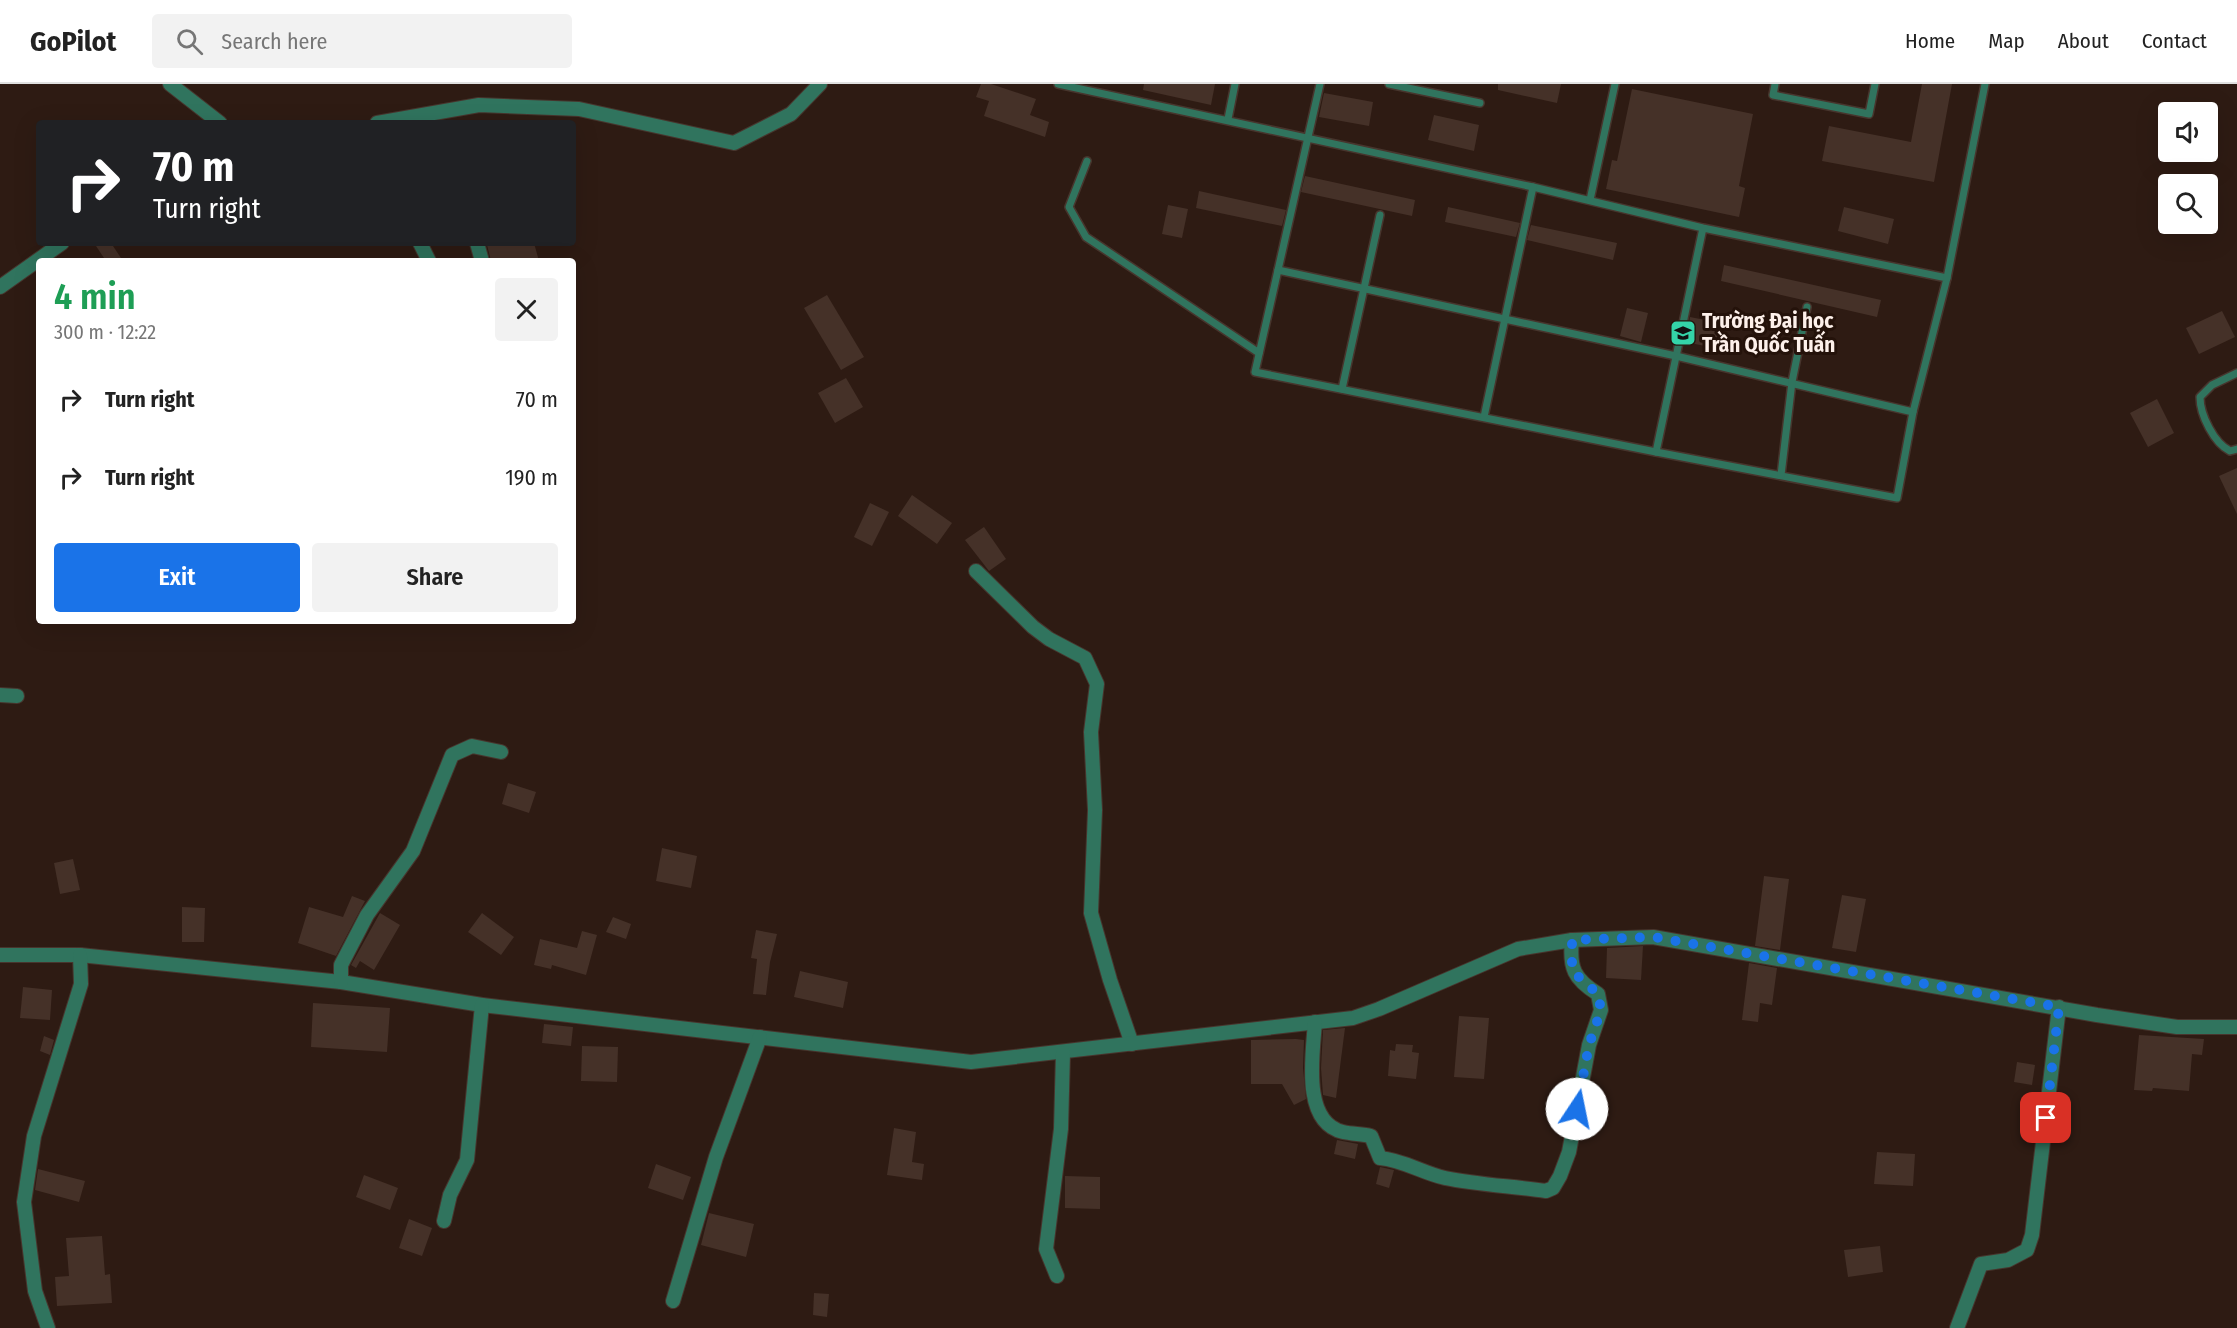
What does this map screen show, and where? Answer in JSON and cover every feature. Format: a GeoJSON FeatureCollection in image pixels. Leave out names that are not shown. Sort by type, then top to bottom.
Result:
{"type":"FeatureCollection","features":[{"type":"Feature","properties":{"kind":"street"},"geometry":{"type":"LineString","coordinates":[[170,84],[216,120]]}},
{"type":"Feature","properties":{"kind":"street"},"geometry":{"type":"LineString","coordinates":[[412,120],[446,117],[479,105],[579,109],[734,143],[791,114],[820,84]]}},
{"type":"Feature","properties":{"kind":"street"},"geometry":{"type":"LineString","coordinates":[[41,258],[58,246]]}},
{"type":"Feature","properties":{"kind":"street"},"geometry":{"type":"LineString","coordinates":[[0,287],[36,261]]}},
{"type":"Feature","properties":{"kind":"street"},"geometry":{"type":"LineString","coordinates":[[976,571],[1033,627],[1085,658],[1097,684],[1091,732],[1095,810],[1091,913],[1110,980],[1132,1044]]}},
{"type":"Feature","properties":{"kind":"street"},"geometry":{"type":"LineString","coordinates":[[0,695],[17,696]]}},
{"type":"Feature","properties":{"kind":"street"},"geometry":{"type":"LineString","coordinates":[[341,982],[341,965],[367,915],[413,851],[452,755],[472,746],[501,752]]}},
{"type":"Feature","properties":{"kind":"street"},"geometry":{"type":"LineString","coordinates":[[0,955],[80,955],[341,982],[482,1005],[971,1062],[1353,1018],[1518,949],[1572,940],[1653,937],[2177,1027],[2237,1027]]}},
{"type":"Feature","properties":{"kind":"street"},"geometry":{"type":"LineString","coordinates":[[1315,1022],[1310,1084],[1315,1100],[1329,1125],[1342,1132],[1371,1136],[1380,1158],[1390,1159],[1424,1173],[1473,1184],[1546,1191],[1553,1188],[1569,1152],[1589,1045],[1601,1010],[1598,994],[1572,971],[1572,940]]}},
{"type":"Feature","properties":{"kind":"street"},"geometry":{"type":"LineString","coordinates":[[48,1328],[35,1291],[24,1202],[34,1136],[81,984],[80,955]]}},
{"type":"Feature","properties":{"kind":"street"},"geometry":{"type":"LineString","coordinates":[[444,1221],[450,1195],[467,1160],[482,1005]]}},
{"type":"Feature","properties":{"kind":"street"},"geometry":{"type":"LineString","coordinates":[[1957,1328],[1982,1264],[2008,1260],[2027,1250],[2032,1235],[2059,1007]]}},
{"type":"Feature","properties":{"kind":"street"},"geometry":{"type":"LineString","coordinates":[[673,1301],[716,1157],[760,1037]]}},
{"type":"Feature","properties":{"kind":"street"},"geometry":{"type":"LineString","coordinates":[[1057,1276],[1046,1249],[1061,1129],[1063,1053]]}},
{"type":"Feature","properties":{"kind":"lane"},"geometry":{"type":"LineString","coordinates":[[1059,84],[1533,187],[1703,228],[1947,278]]}},
{"type":"Feature","properties":{"kind":"lane"},"geometry":{"type":"LineString","coordinates":[[1228,119],[1235,84]]}},
{"type":"Feature","properties":{"kind":"lane"},"geometry":{"type":"LineString","coordinates":[[1320,84],[1255,372],[1897,498],[1913,412],[1947,278],[1985,84]]}},
{"type":"Feature","properties":{"kind":"lane"},"geometry":{"type":"LineString","coordinates":[[1389,84],[1480,103]]}},
{"type":"Feature","properties":{"kind":"lane"},"geometry":{"type":"LineString","coordinates":[[1590,200],[1616,84]]}},
{"type":"Feature","properties":{"kind":"lane"},"geometry":{"type":"LineString","coordinates":[[1775,84],[1773,95],[1869,114],[1875,84]]}},
{"type":"Feature","properties":{"kind":"lane"},"geometry":{"type":"LineString","coordinates":[[1087,161],[1069,207],[1086,237],[1259,353]]}},
{"type":"Feature","properties":{"kind":"lane"},"geometry":{"type":"LineString","coordinates":[[1484,417],[1533,187]]}},
{"type":"Feature","properties":{"kind":"lane"},"geometry":{"type":"LineString","coordinates":[[1342,388],[1380,215]]}},
{"type":"Feature","properties":{"kind":"lane"},"geometry":{"type":"LineString","coordinates":[[1656,452],[1703,228]]}},
{"type":"Feature","properties":{"kind":"lane"},"geometry":{"type":"LineString","coordinates":[[1278,270],[1676,356],[1913,412]]}},
{"type":"Feature","properties":{"kind":"lane"},"geometry":{"type":"LineString","coordinates":[[1781,475],[1792,382],[1807,307]]}},
{"type":"Feature","properties":{"kind":"lane"},"geometry":{"type":"LineString","coordinates":[[2237,373],[2212,385],[2200,397],[2200,406],[2218,442],[2230,451],[2237,449]]}},
{"type":"Feature","properties":{"kind":"building"},"geometry":{"type":"Polygon","coordinates":[[[981,84],[991,84],[1036,99],[1030,115],[1049,122],[1045,137],[984,116],[989,101],[976,97],[981,84]]]}},
{"type":"Feature","properties":{"kind":"building"},"geometry":{"type":"Polygon","coordinates":[[[1144,84],[1215,84],[1211,105],[1143,90],[1144,84]]]}},
{"type":"Feature","properties":{"kind":"building"},"geometry":{"type":"Polygon","coordinates":[[[1498,84],[1561,84],[1557,103],[1498,90],[1498,84]]]}},
{"type":"Feature","properties":{"kind":"building"},"geometry":{"type":"Polygon","coordinates":[[[1922,84],[1952,84],[1934,182],[1822,161],[1829,126],[1911,142],[1922,84]]]}},
{"type":"Feature","properties":{"kind":"building"},"geometry":{"type":"Polygon","coordinates":[[[1632,89],[1753,114],[1739,186],[1745,188],[1739,217],[1606,189],[1612,160],[1617,161],[1632,89]]]}},
{"type":"Feature","properties":{"kind":"building"},"geometry":{"type":"Polygon","coordinates":[[[1324,93],[1373,102],[1369,126],[1319,117],[1324,93]]]}},
{"type":"Feature","properties":{"kind":"building"},"geometry":{"type":"Polygon","coordinates":[[[1434,115],[1479,125],[1474,151],[1428,140],[1434,115]]]}},
{"type":"Feature","properties":{"kind":"building"},"geometry":{"type":"Polygon","coordinates":[[[1305,176],[1415,200],[1412,216],[1301,192],[1305,176]]]}},
{"type":"Feature","properties":{"kind":"building"},"geometry":{"type":"Polygon","coordinates":[[[1199,191],[1286,210],[1282,226],[1196,208],[1199,191]]]}},
{"type":"Feature","properties":{"kind":"building"},"geometry":{"type":"Polygon","coordinates":[[[1168,205],[1188,209],[1182,238],[1162,234],[1168,205]]]}},
{"type":"Feature","properties":{"kind":"building"},"geometry":{"type":"Polygon","coordinates":[[[1448,207],[1520,223],[1516,237],[1445,222],[1448,207]]]}},
{"type":"Feature","properties":{"kind":"building"},"geometry":{"type":"Polygon","coordinates":[[[1844,207],[1894,219],[1888,244],[1838,231],[1844,207]]]}},
{"type":"Feature","properties":{"kind":"building"},"geometry":{"type":"Polygon","coordinates":[[[1531,225],[1617,243],[1613,260],[1527,240],[1531,225]]]}},
{"type":"Feature","properties":{"kind":"building"},"geometry":{"type":"Polygon","coordinates":[[[96,246],[113,246],[121,258],[104,258],[96,246]]]}},
{"type":"Feature","properties":{"kind":"building"},"geometry":{"type":"Polygon","coordinates":[[[487,246],[535,246],[538,258],[490,258],[487,246]]]}},
{"type":"Feature","properties":{"kind":"building"},"geometry":{"type":"Polygon","coordinates":[[[1724,265],[1881,300],[1877,317],[1721,281],[1724,265]]]}},
{"type":"Feature","properties":{"kind":"building"},"geometry":{"type":"Polygon","coordinates":[[[827,295],[864,357],[841,370],[804,308],[827,295]]]}},
{"type":"Feature","properties":{"kind":"building"},"geometry":{"type":"Polygon","coordinates":[[[1627,308],[1648,313],[1641,342],[1620,336],[1627,308]]]}},
{"type":"Feature","properties":{"kind":"building"},"geometry":{"type":"Polygon","coordinates":[[[2222,311],[2235,337],[2199,354],[2186,328],[2222,311]]]}},
{"type":"Feature","properties":{"kind":"building"},"geometry":{"type":"Polygon","coordinates":[[[1690,317],[1720,323],[1715,348],[1685,342],[1690,317]]]}},
{"type":"Feature","properties":{"kind":"building"},"geometry":{"type":"Polygon","coordinates":[[[846,378],[863,407],[835,423],[818,393],[846,378]]]}},
{"type":"Feature","properties":{"kind":"building"},"geometry":{"type":"Polygon","coordinates":[[[2157,399],[2174,433],[2148,447],[2130,413],[2157,399]]]}},
{"type":"Feature","properties":{"kind":"building"},"geometry":{"type":"Polygon","coordinates":[[[2237,468],[2237,514],[2219,476],[2237,468]]]}},
{"type":"Feature","properties":{"kind":"building"},"geometry":{"type":"Polygon","coordinates":[[[912,495],[952,523],[937,544],[898,516],[912,495]]]}},
{"type":"Feature","properties":{"kind":"building"},"geometry":{"type":"Polygon","coordinates":[[[870,503],[889,512],[872,546],[854,537],[870,503]]]}},
{"type":"Feature","properties":{"kind":"building"},"geometry":{"type":"Polygon","coordinates":[[[984,527],[1006,559],[989,571],[965,540],[984,527]]]}},
{"type":"Feature","properties":{"kind":"building"},"geometry":{"type":"Polygon","coordinates":[[[508,783],[536,792],[529,813],[502,804],[508,783]]]}},
{"type":"Feature","properties":{"kind":"building"},"geometry":{"type":"Polygon","coordinates":[[[662,848],[697,856],[691,888],[656,881],[662,848]]]}},
{"type":"Feature","properties":{"kind":"building"},"geometry":{"type":"Polygon","coordinates":[[[73,859],[80,890],[60,894],[54,863],[73,859]]]}},
{"type":"Feature","properties":{"kind":"building"},"geometry":{"type":"Polygon","coordinates":[[[1764,876],[1789,879],[1780,950],[1755,946],[1764,876]]]}},
{"type":"Feature","properties":{"kind":"building"},"geometry":{"type":"Polygon","coordinates":[[[1842,895],[1866,899],[1856,952],[1832,948],[1842,895]]]}},
{"type":"Feature","properties":{"kind":"building"},"geometry":{"type":"Polygon","coordinates":[[[352,896],[365,901],[336,956],[298,943],[309,907],[343,917],[352,896]]]}},
{"type":"Feature","properties":{"kind":"building"},"geometry":{"type":"Polygon","coordinates":[[[182,907],[205,908],[204,942],[182,942],[182,907]]]}},
{"type":"Feature","properties":{"kind":"building"},"geometry":{"type":"Polygon","coordinates":[[[380,913],[400,925],[374,970],[360,961],[356,968],[351,965],[380,913]]]}},
{"type":"Feature","properties":{"kind":"building"},"geometry":{"type":"Polygon","coordinates":[[[482,913],[514,937],[501,955],[468,932],[482,913]]]}},
{"type":"Feature","properties":{"kind":"building"},"geometry":{"type":"Polygon","coordinates":[[[613,917],[631,924],[626,939],[606,932],[613,917]]]}},
{"type":"Feature","properties":{"kind":"building"},"geometry":{"type":"Polygon","coordinates":[[[756,930],[777,934],[770,962],[766,995],[753,994],[757,959],[751,958],[756,930]]]}},
{"type":"Feature","properties":{"kind":"building"},"geometry":{"type":"Polygon","coordinates":[[[582,931],[597,935],[586,975],[552,965],[551,969],[534,965],[540,939],[577,948],[582,931]]]}},
{"type":"Feature","properties":{"kind":"building"},"geometry":{"type":"Polygon","coordinates":[[[1643,946],[1641,980],[1606,978],[1607,948],[1643,946]]]}},
{"type":"Feature","properties":{"kind":"building"},"geometry":{"type":"Polygon","coordinates":[[[1749,963],[1777,968],[1772,1005],[1760,1003],[1758,1022],[1742,1020],[1749,963]]]}},
{"type":"Feature","properties":{"kind":"building"},"geometry":{"type":"Polygon","coordinates":[[[800,971],[848,982],[843,1008],[794,997],[800,971]]]}},
{"type":"Feature","properties":{"kind":"building"},"geometry":{"type":"Polygon","coordinates":[[[23,987],[52,990],[50,1020],[20,1018],[23,987]]]}},
{"type":"Feature","properties":{"kind":"building"},"geometry":{"type":"Polygon","coordinates":[[[313,1003],[390,1008],[387,1052],[311,1047],[313,1003]]]}},
{"type":"Feature","properties":{"kind":"building"},"geometry":{"type":"Polygon","coordinates":[[[1459,1016],[1489,1018],[1484,1079],[1454,1077],[1459,1016]]]}},
{"type":"Feature","properties":{"kind":"building"},"geometry":{"type":"Polygon","coordinates":[[[544,1024],[573,1027],[571,1046],[542,1043],[544,1024]]]}},
{"type":"Feature","properties":{"kind":"building"},"geometry":{"type":"Polygon","coordinates":[[[1345,1028],[1336,1098],[1323,1095],[1321,1068],[1323,1030],[1345,1028]]]}},
{"type":"Feature","properties":{"kind":"building"},"geometry":{"type":"Polygon","coordinates":[[[2139,1035],[2204,1039],[2202,1055],[2192,1054],[2189,1091],[2153,1088],[2152,1091],[2134,1090],[2139,1035]]]}},
{"type":"Feature","properties":{"kind":"building"},"geometry":{"type":"Polygon","coordinates":[[[44,1036],[54,1040],[50,1055],[40,1051],[44,1036]]]}},
{"type":"Feature","properties":{"kind":"building"},"geometry":{"type":"Polygon","coordinates":[[[1251,1040],[1304,1040],[1303,1068],[1306,1099],[1294,1105],[1282,1084],[1251,1084],[1251,1040]]]}},
{"type":"Feature","properties":{"kind":"building"},"geometry":{"type":"Polygon","coordinates":[[[1396,1044],[1413,1045],[1412,1052],[1419,1053],[1416,1079],[1388,1076],[1390,1050],[1395,1051],[1396,1044]]]}},
{"type":"Feature","properties":{"kind":"building"},"geometry":{"type":"Polygon","coordinates":[[[582,1046],[618,1047],[617,1082],[581,1081],[582,1046]]]}},
{"type":"Feature","properties":{"kind":"building"},"geometry":{"type":"Polygon","coordinates":[[[2017,1062],[2035,1065],[2032,1085],[2014,1082],[2017,1062]]]}},
{"type":"Feature","properties":{"kind":"building"},"geometry":{"type":"Polygon","coordinates":[[[894,1128],[916,1132],[912,1162],[924,1164],[922,1180],[887,1175],[894,1128]]]}},
{"type":"Feature","properties":{"kind":"building"},"geometry":{"type":"Polygon","coordinates":[[[1337,1140],[1358,1144],[1355,1159],[1334,1154],[1337,1140]]]}},
{"type":"Feature","properties":{"kind":"building"},"geometry":{"type":"Polygon","coordinates":[[[1877,1152],[1915,1154],[1913,1186],[1874,1184],[1877,1152]]]}},
{"type":"Feature","properties":{"kind":"building"},"geometry":{"type":"Polygon","coordinates":[[[656,1164],[691,1177],[683,1200],[648,1188],[656,1164]]]}},
{"type":"Feature","properties":{"kind":"building"},"geometry":{"type":"Polygon","coordinates":[[[1380,1167],[1394,1170],[1389,1188],[1376,1184],[1380,1167]]]}},
{"type":"Feature","properties":{"kind":"building"},"geometry":{"type":"Polygon","coordinates":[[[38,1169],[85,1181],[79,1202],[35,1190],[38,1169]]]}},
{"type":"Feature","properties":{"kind":"building"},"geometry":{"type":"Polygon","coordinates":[[[364,1175],[398,1188],[390,1210],[356,1197],[364,1175]]]}},
{"type":"Feature","properties":{"kind":"building"},"geometry":{"type":"Polygon","coordinates":[[[1065,1176],[1100,1177],[1100,1209],[1065,1208],[1065,1176]]]}},
{"type":"Feature","properties":{"kind":"building"},"geometry":{"type":"Polygon","coordinates":[[[709,1213],[754,1224],[746,1257],[701,1245],[709,1213]]]}},
{"type":"Feature","properties":{"kind":"building"},"geometry":{"type":"Polygon","coordinates":[[[409,1219],[432,1228],[422,1256],[399,1248],[409,1219]]]}},
{"type":"Feature","properties":{"kind":"building"},"geometry":{"type":"Polygon","coordinates":[[[102,1236],[105,1275],[110,1274],[112,1303],[57,1306],[55,1277],[69,1276],[66,1238],[102,1236]]]}},
{"type":"Feature","properties":{"kind":"building"},"geometry":{"type":"Polygon","coordinates":[[[1880,1246],[1883,1272],[1848,1277],[1844,1250],[1880,1246]]]}},
{"type":"Feature","properties":{"kind":"building"},"geometry":{"type":"Polygon","coordinates":[[[814,1293],[829,1294],[827,1317],[813,1315],[814,1293]]]}},
{"type":"Feature","properties":{"kind":"place","name":"Trường Đại học Trần Quốc Tuấn"},"geometry":{"type":"Point","coordinates":[1683,333]}},
{"type":"Feature","properties":{"kind":"route"},"geometry":{"type":"LineString","coordinates":[[1577,1109],[1589,1045],[1601,1010],[1598,994],[1572,971],[1570,959],[1572,940],[1653,937],[2059,1007],[2046,1118]]}}]}
